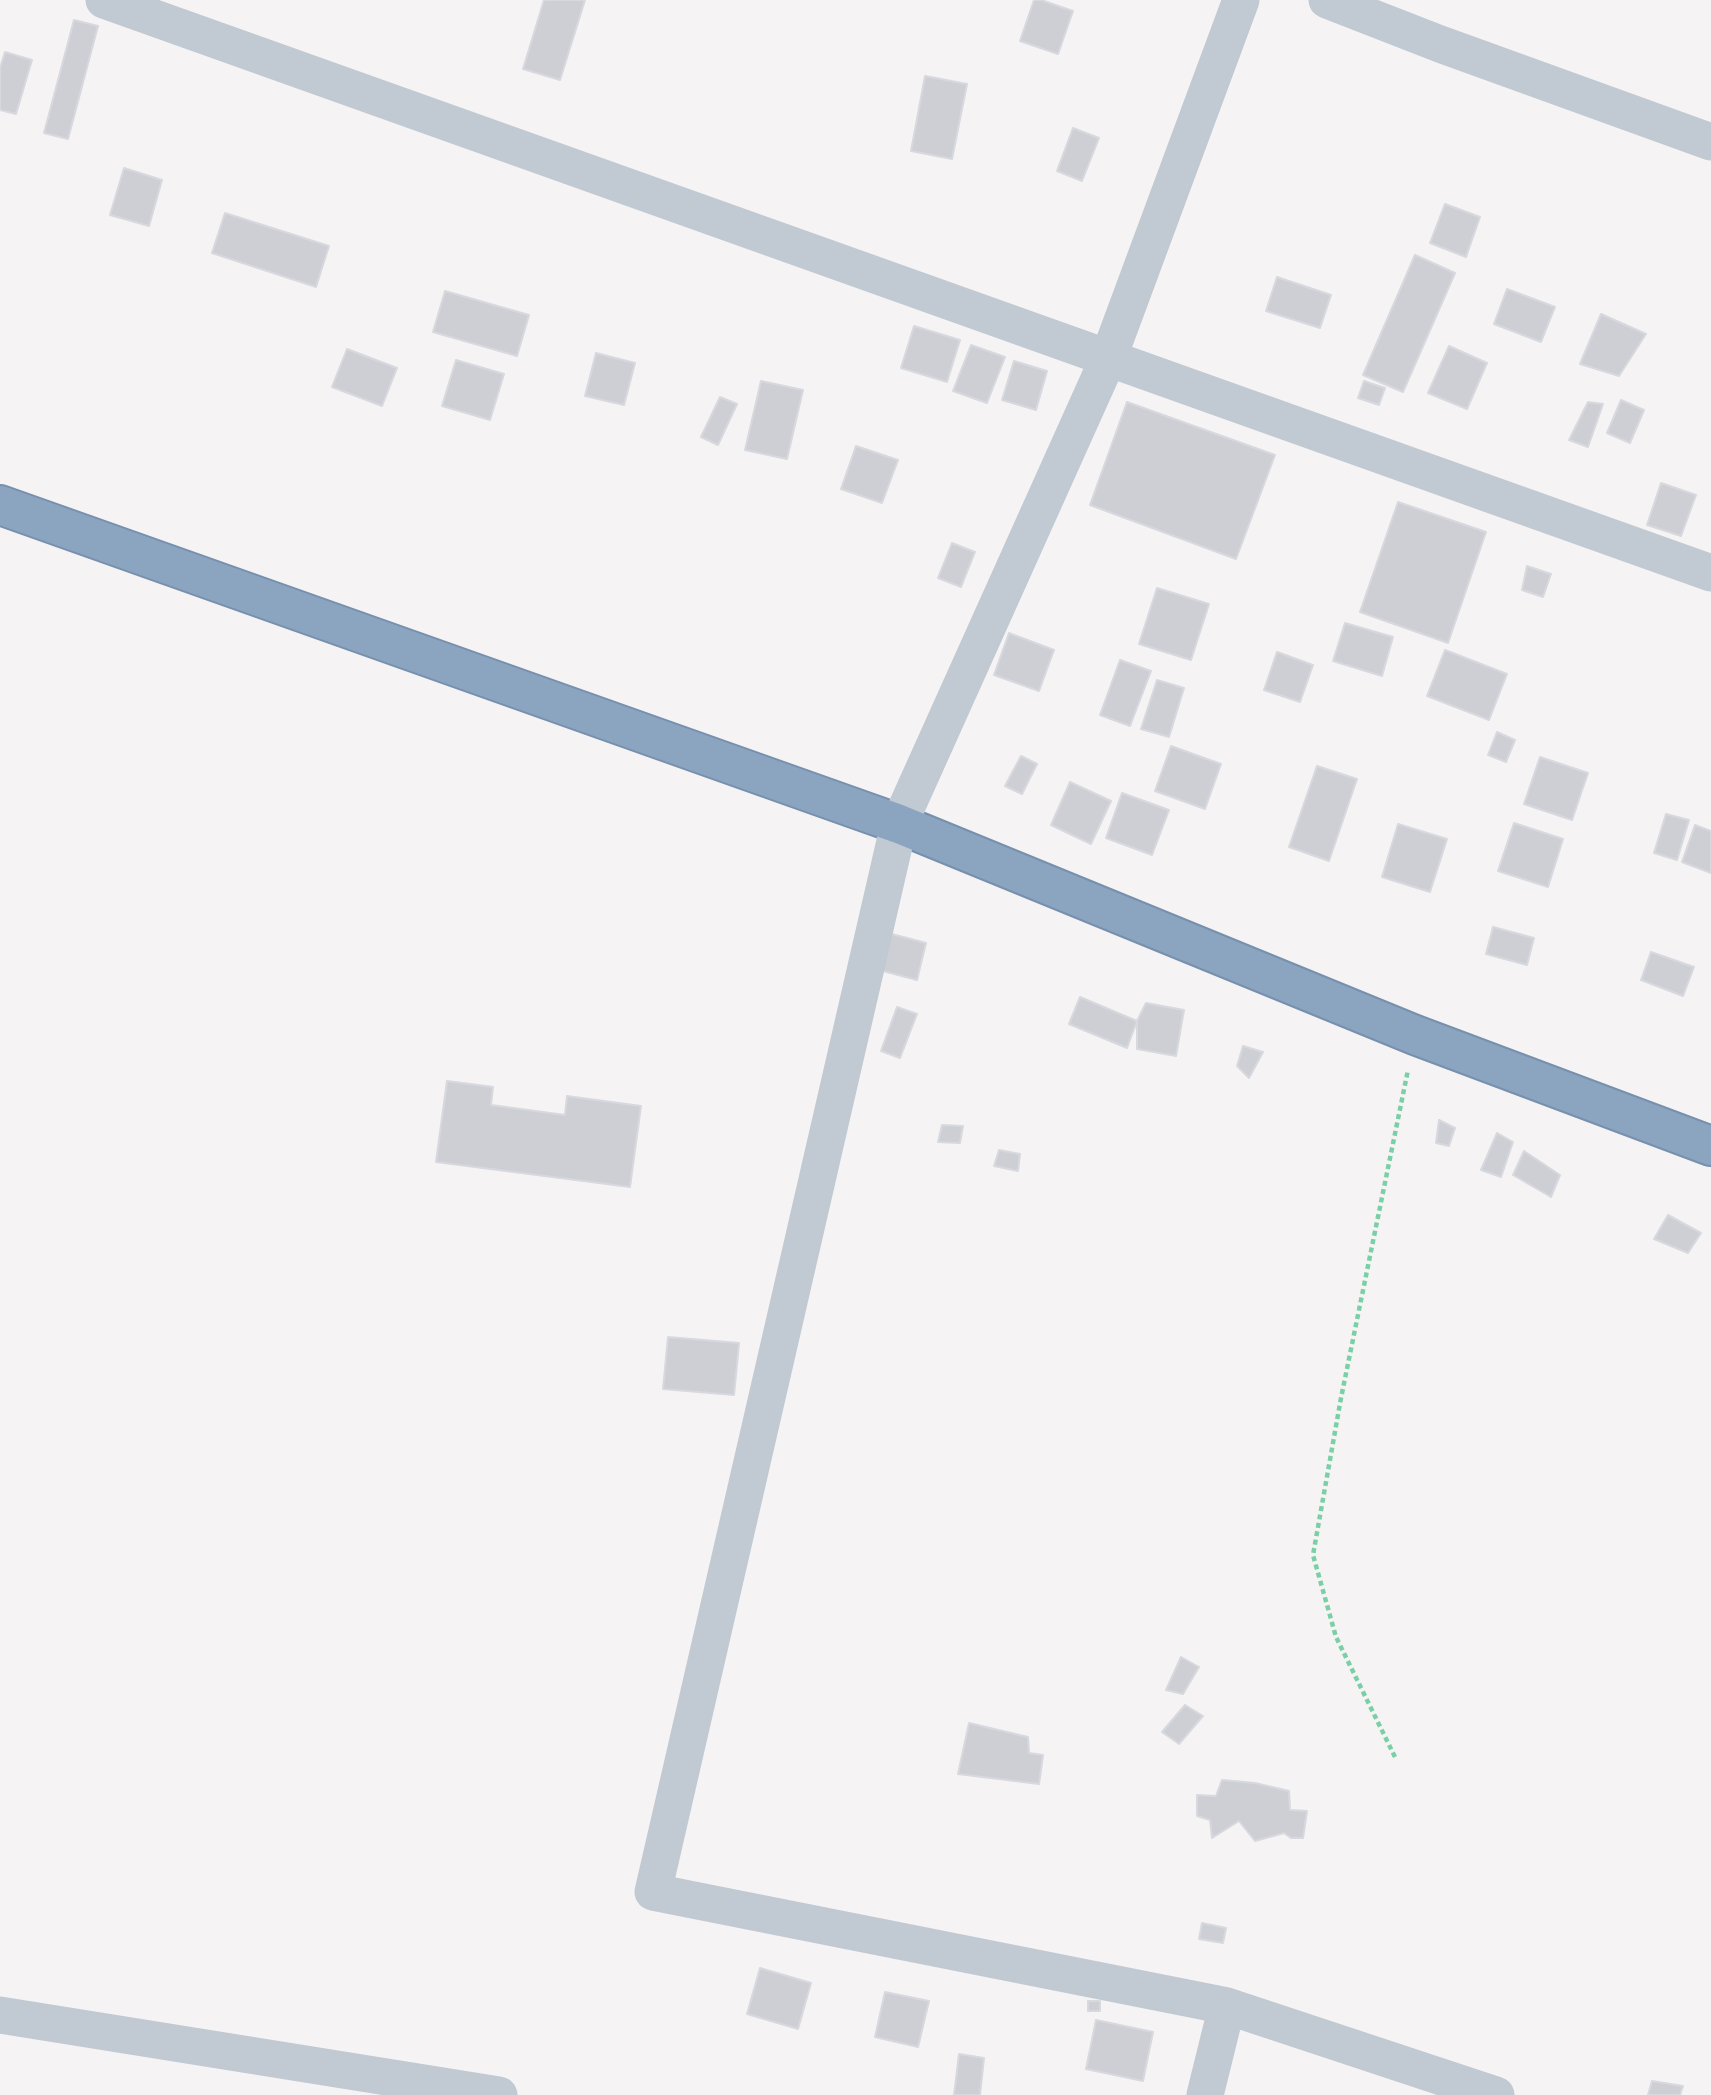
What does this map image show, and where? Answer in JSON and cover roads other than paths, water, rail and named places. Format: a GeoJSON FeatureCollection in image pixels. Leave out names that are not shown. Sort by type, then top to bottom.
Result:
{"type":"FeatureCollection","features":[{"type":"Feature","properties":{"kind":"highway"},"geometry":{"type":"LineString","coordinates":[[0,505],[899,824],[1415,1035],[1711,1146]]}},
{"type":"Feature","properties":{"kind":"street"},"geometry":{"type":"LineString","coordinates":[[104,0],[1711,573]]}},
{"type":"Feature","properties":{"kind":"street"},"geometry":{"type":"LineString","coordinates":[[1241,0],[1108,359],[899,824],[653,1892],[1227,2006],[1496,2095]]}},
{"type":"Feature","properties":{"kind":"street"},"geometry":{"type":"LineString","coordinates":[[1327,0],[1711,142]]}},
{"type":"Feature","properties":{"kind":"street"},"geometry":{"type":"LineString","coordinates":[[1205,2095],[1227,2006]]}},
{"type":"Feature","properties":{"kind":"street"},"geometry":{"type":"LineString","coordinates":[[0,2015],[499,2095]]}}]}
